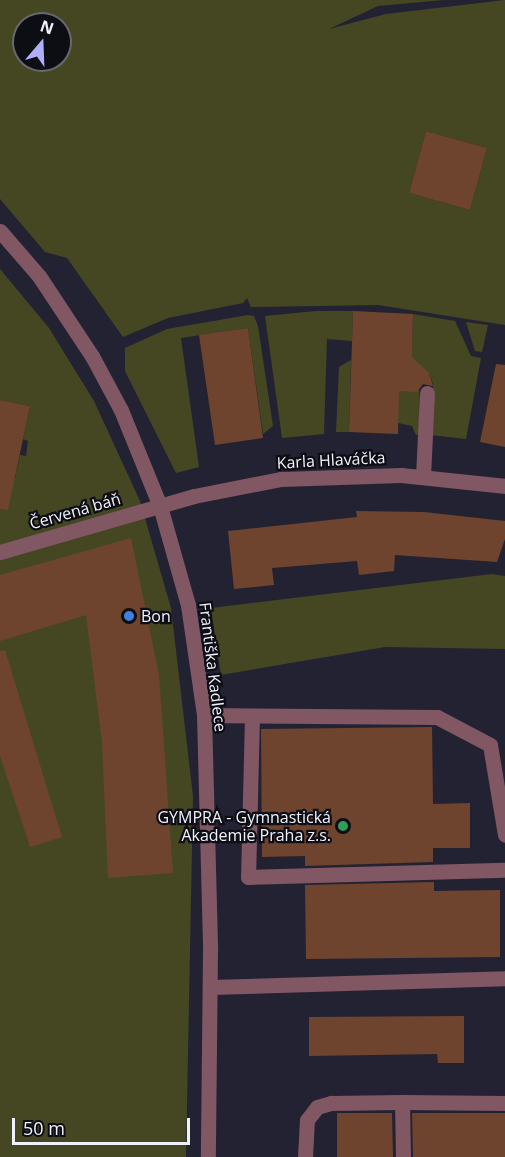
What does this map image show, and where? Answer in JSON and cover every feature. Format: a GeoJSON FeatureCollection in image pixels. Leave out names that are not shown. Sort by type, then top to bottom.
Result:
{"type":"FeatureCollection","features":[{"type":"Feature","properties":{"kind":"street","name":"Františka Kadlece"},"geometry":{"type":"LineString","coordinates":[[0,231],[39,276],[92,356],[122,410],[160,506],[188,605],[204,715],[210,987],[208,1157]]}},
{"type":"Feature","properties":{"kind":"street"},"geometry":{"type":"LineString","coordinates":[[423,477],[427,393]]}},
{"type":"Feature","properties":{"kind":"street","name":"Karla Hlaváčka"},"geometry":{"type":"LineString","coordinates":[[160,506],[281,480],[423,477],[505,486]]}},
{"type":"Feature","properties":{"kind":"street","name":"Červená báň"},"geometry":{"type":"LineString","coordinates":[[0,552],[160,506]]}},
{"type":"Feature","properties":{"kind":"street"},"geometry":{"type":"LineString","coordinates":[[204,715],[437,717],[490,745],[505,834]]}},
{"type":"Feature","properties":{"kind":"street"},"geometry":{"type":"LineString","coordinates":[[252,716],[248,878],[505,870]]}},
{"type":"Feature","properties":{"kind":"street"},"geometry":{"type":"LineString","coordinates":[[210,987],[505,978]]}},
{"type":"Feature","properties":{"kind":"street"},"geometry":{"type":"LineString","coordinates":[[402,1102],[403,1157]]}},
{"type":"Feature","properties":{"kind":"street"},"geometry":{"type":"LineString","coordinates":[[305,1157],[307,1120],[316,1107],[331,1103],[505,1103]]}},
{"type":"Feature","properties":{"kind":"green space"},"geometry":{"type":"Polygon","coordinates":[[[0,0],[444,0],[378,6],[329,29],[386,14],[505,0],[505,325],[378,305],[251,307],[247,298],[243,303],[168,318],[123,337],[67,258],[45,252],[0,199],[0,0]],[[426,131],[409,193],[470,210],[487,148],[426,131]]]}},
{"type":"Feature","properties":{"kind":"green space"},"geometry":{"type":"Polygon","coordinates":[[[0,269],[49,328],[94,401],[140,501],[171,608],[193,796],[186,1157],[0,1157],[0,475],[15,478],[20,455],[26,456],[28,441],[23,439],[30,406],[0,400],[0,269]]]}},
{"type":"Feature","properties":{"kind":"green space"},"geometry":{"type":"Polygon","coordinates":[[[316,311],[353,311],[352,341],[327,339],[324,434],[282,438],[265,316],[316,311]]]}},
{"type":"Feature","properties":{"kind":"green space"},"geometry":{"type":"Polygon","coordinates":[[[413,314],[455,321],[471,356],[481,358],[466,439],[430,435],[433,384],[429,373],[419,383],[420,434],[416,435],[412,426],[398,423],[398,391],[411,391],[413,314]]]}},
{"type":"Feature","properties":{"kind":"green space"},"geometry":{"type":"Polygon","coordinates":[[[248,315],[254,316],[258,326],[273,426],[263,434],[248,328],[181,338],[199,467],[176,473],[125,371],[125,348],[167,329],[248,315]]]}},
{"type":"Feature","properties":{"kind":"green space"},"geometry":{"type":"Polygon","coordinates":[[[466,322],[488,325],[482,352],[475,351],[466,322]]]}},
{"type":"Feature","properties":{"kind":"green space"},"geometry":{"type":"Polygon","coordinates":[[[351,360],[349,432],[336,432],[339,367],[351,360]]]}},
{"type":"Feature","properties":{"kind":"green space"},"geometry":{"type":"Polygon","coordinates":[[[492,574],[505,576],[505,649],[385,647],[221,675],[211,608],[492,574]]]}},
{"type":"Feature","properties":{"kind":"building"},"geometry":{"type":"Polygon","coordinates":[[[426,131],[487,148],[470,210],[409,193],[426,131]]]}},
{"type":"Feature","properties":{"kind":"building"},"geometry":{"type":"Polygon","coordinates":[[[353,311],[413,314],[412,357],[429,373],[433,386],[423,384],[417,392],[399,391],[398,434],[349,432],[353,311]]]}},
{"type":"Feature","properties":{"kind":"building"},"geometry":{"type":"Polygon","coordinates":[[[248,328],[263,438],[215,445],[199,335],[248,328]]]}},
{"type":"Feature","properties":{"kind":"building"},"geometry":{"type":"Polygon","coordinates":[[[496,364],[505,365],[505,447],[480,442],[496,364]]]}},
{"type":"Feature","properties":{"kind":"building"},"geometry":{"type":"Polygon","coordinates":[[[0,400],[30,406],[8,510],[0,509],[0,400]]]}},
{"type":"Feature","properties":{"kind":"building"},"geometry":{"type":"Polygon","coordinates":[[[356,511],[424,512],[505,521],[505,539],[497,562],[395,555],[394,571],[359,575],[357,561],[272,568],[274,585],[234,589],[228,531],[357,517],[356,511]]]}},
{"type":"Feature","properties":{"kind":"building"},"geometry":{"type":"Polygon","coordinates":[[[131,538],[159,675],[173,873],[108,878],[102,742],[86,615],[0,641],[0,575],[131,538]]]}},
{"type":"Feature","properties":{"kind":"building"},"geometry":{"type":"Polygon","coordinates":[[[5,650],[62,837],[30,847],[0,756],[0,651],[5,650]]]}},
{"type":"Feature","properties":{"kind":"building"},"geometry":{"type":"Polygon","coordinates":[[[432,727],[433,804],[470,803],[470,848],[433,848],[433,862],[305,866],[305,856],[262,857],[261,729],[432,727]]]}},
{"type":"Feature","properties":{"kind":"building"},"geometry":{"type":"Polygon","coordinates":[[[434,882],[434,891],[500,890],[500,957],[306,959],[305,885],[434,882]]]}},
{"type":"Feature","properties":{"kind":"building"},"geometry":{"type":"Polygon","coordinates":[[[464,1016],[464,1063],[438,1063],[437,1054],[309,1056],[309,1017],[464,1016]]]}},
{"type":"Feature","properties":{"kind":"building"},"geometry":{"type":"Polygon","coordinates":[[[337,1113],[392,1113],[393,1157],[337,1157],[337,1113]]]}},
{"type":"Feature","properties":{"kind":"building"},"geometry":{"type":"Polygon","coordinates":[[[412,1113],[505,1113],[505,1157],[413,1157],[412,1113]]]}},
{"type":"Feature","properties":{"kind":"place","name":"Bon"},"geometry":{"type":"Point","coordinates":[129,616]}},
{"type":"Feature","properties":{"kind":"place","name":"GYMPRA - Gymnastická Akademie Praha z.s."},"geometry":{"type":"Point","coordinates":[343,826]}}]}
